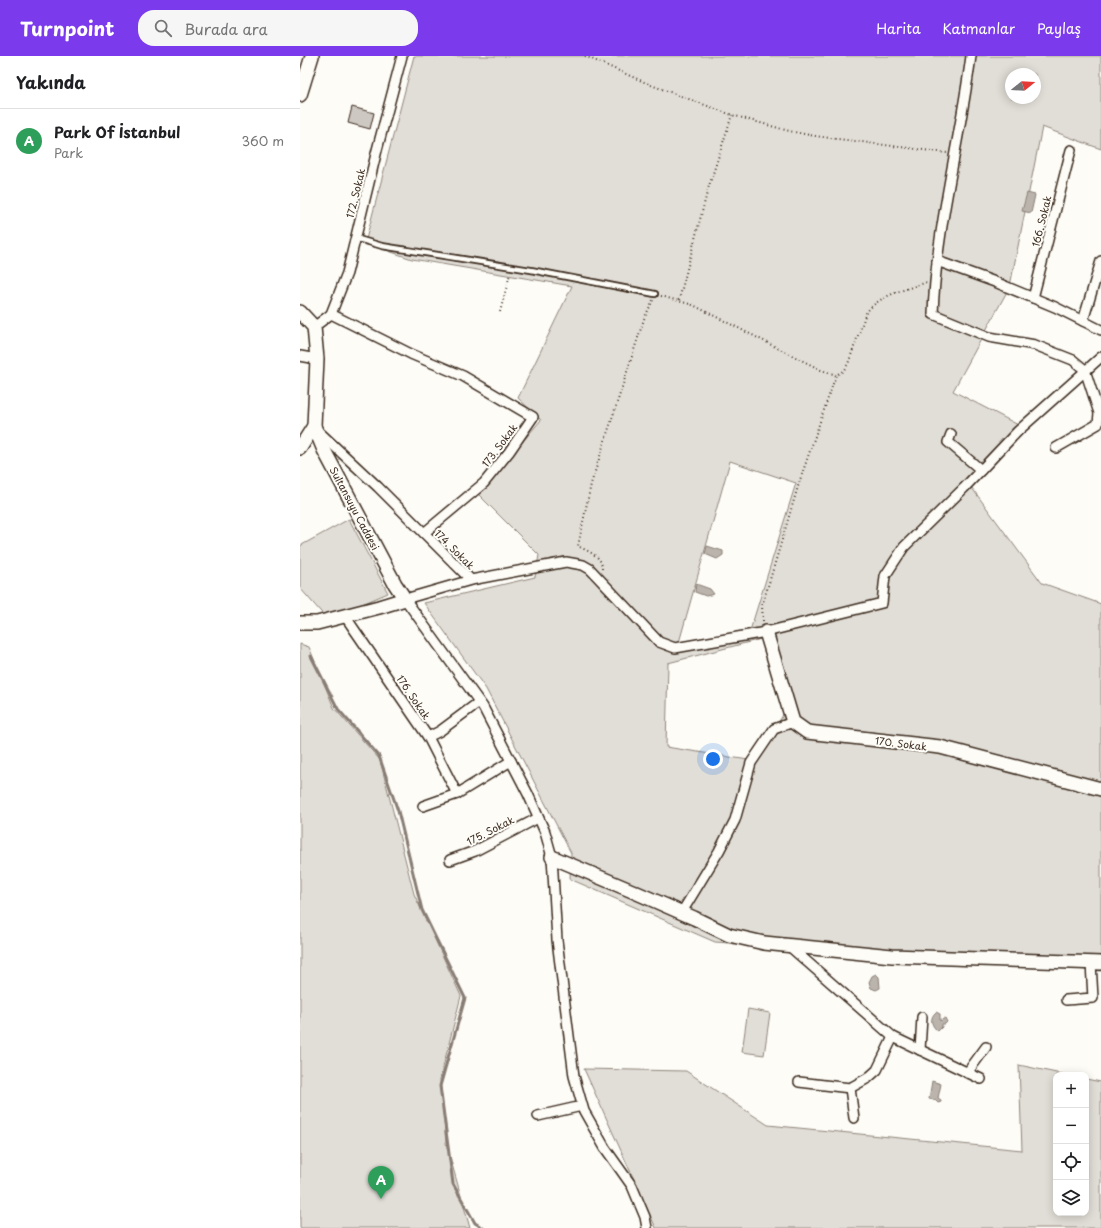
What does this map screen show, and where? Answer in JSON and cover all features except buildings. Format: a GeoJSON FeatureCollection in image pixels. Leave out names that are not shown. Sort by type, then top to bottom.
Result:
{"type":"FeatureCollection","features":[{"type":"Feature","properties":{"kind":"street"},"geometry":{"type":"LineString","coordinates":[[300,95],[312,56]]}},
{"type":"Feature","properties":{"kind":"street","name":"172. Sokak"},"geometry":{"type":"LineString","coordinates":[[331,314],[347,273],[402,56]]}},
{"type":"Feature","properties":{"kind":"street"},"geometry":{"type":"LineString","coordinates":[[971,56],[934,279],[933,314],[989,337],[1035,345],[1073,360],[1085,370],[1099,413],[1098,424],[1056,448]]}},
{"type":"Feature","properties":{"kind":"street","name":"166. Sokak"},"geometry":{"type":"LineString","coordinates":[[1033,298],[1071,150]]}},
{"type":"Feature","properties":{"kind":"street"},"geometry":{"type":"LineString","coordinates":[[937,261],[1033,298],[1101,330]]}},
{"type":"Feature","properties":{"kind":"street"},"geometry":{"type":"LineString","coordinates":[[1083,321],[1101,261]]}},
{"type":"Feature","properties":{"kind":"street"},"geometry":{"type":"LineString","coordinates":[[300,312],[314,327],[331,314]]}},
{"type":"Feature","properties":{"kind":"street","name":"173. Sokak"},"geometry":{"type":"LineString","coordinates":[[331,314],[412,354],[463,376],[534,417],[509,452],[484,483],[424,533]]}},
{"type":"Feature","properties":{"kind":"street","name":"Sultansuyu Caddesi"},"geometry":{"type":"LineString","coordinates":[[314,327],[318,359],[314,426],[324,450],[392,578],[405,599]]}},
{"type":"Feature","properties":{"kind":"street"},"geometry":{"type":"LineString","coordinates":[[300,356],[318,359]]}},
{"type":"Feature","properties":{"kind":"street"},"geometry":{"type":"LineString","coordinates":[[300,623],[317,623],[379,608],[471,580],[566,562],[583,565],[590,569],[658,642],[675,648],[766,632],[882,603],[885,576],[904,547],[1018,431],[1101,357]]}},
{"type":"Feature","properties":{"kind":"street"},"geometry":{"type":"LineString","coordinates":[[300,448],[314,426],[378,486],[424,533]]}},
{"type":"Feature","properties":{"kind":"street"},"geometry":{"type":"LineString","coordinates":[[951,434],[948,442],[981,470]]}},
{"type":"Feature","properties":{"kind":"street","name":"174. Sokak"},"geometry":{"type":"LineString","coordinates":[[424,533],[471,580]]}},
{"type":"Feature","properties":{"kind":"street"},"geometry":{"type":"LineString","coordinates":[[405,599],[479,702],[528,794],[545,832],[552,857],[557,940],[574,1076],[584,1111],[605,1148],[632,1186],[645,1217],[647,1228]]}},
{"type":"Feature","properties":{"kind":"street","name":"176. Sokak"},"geometry":{"type":"LineString","coordinates":[[345,616],[428,737],[458,794]]}},
{"type":"Feature","properties":{"kind":"street"},"geometry":{"type":"LineString","coordinates":[[682,912],[719,851],[735,820],[750,763],[774,729],[793,722],[766,632]]}},
{"type":"Feature","properties":{"kind":"street"},"geometry":{"type":"LineString","coordinates":[[428,737],[440,731],[479,702]]}},
{"type":"Feature","properties":{"kind":"street","name":"170. Sokak"},"geometry":{"type":"LineString","coordinates":[[793,722],[807,732],[940,747],[1101,789]]}},
{"type":"Feature","properties":{"kind":"street"},"geometry":{"type":"LineString","coordinates":[[423,806],[458,794],[511,761]]}},
{"type":"Feature","properties":{"kind":"street","name":"175. Sokak"},"geometry":{"type":"LineString","coordinates":[[450,860],[475,851],[538,818]]}},
{"type":"Feature","properties":{"kind":"street"},"geometry":{"type":"LineString","coordinates":[[552,857],[682,912],[729,936],[764,944],[788,945],[892,956],[1096,963],[1093,998],[1066,1000]]}},
{"type":"Feature","properties":{"kind":"street"},"geometry":{"type":"LineString","coordinates":[[788,945],[893,1036],[981,1080]]}},
{"type":"Feature","properties":{"kind":"street"},"geometry":{"type":"LineString","coordinates":[[920,1050],[922,1018]]}},
{"type":"Feature","properties":{"kind":"street"},"geometry":{"type":"LineString","coordinates":[[799,1082],[850,1088],[868,1078],[877,1070],[893,1036]]}},
{"type":"Feature","properties":{"kind":"street"},"geometry":{"type":"LineString","coordinates":[[967,1073],[986,1047]]}},
{"type":"Feature","properties":{"kind":"street"},"geometry":{"type":"LineString","coordinates":[[850,1088],[854,1118]]}},
{"type":"Feature","properties":{"kind":"street"},"geometry":{"type":"LineString","coordinates":[[538,1116],[582,1106]]}},
{"type":"Feature","properties":{"kind":"lane"},"geometry":{"type":"LineString","coordinates":[[355,238],[382,246],[512,267],[655,294]]}},
{"type":"Feature","properties":{"kind":"path"},"geometry":{"type":"LineString","coordinates":[[585,56],[651,85],[732,114],[789,131],[815,136],[955,154]]}},
{"type":"Feature","properties":{"kind":"path"},"geometry":{"type":"LineString","coordinates":[[679,300],[708,189],[732,114]]}},
{"type":"Feature","properties":{"kind":"path"},"geometry":{"type":"LineString","coordinates":[[500,312],[512,267]]}},
{"type":"Feature","properties":{"kind":"path"},"geometry":{"type":"LineString","coordinates":[[766,632],[762,606],[800,480],[836,375],[848,364],[866,313],[871,306],[884,297],[934,279]]}},
{"type":"Feature","properties":{"kind":"path"},"geometry":{"type":"LineString","coordinates":[[596,576],[602,569],[601,560],[578,546],[590,492],[604,441],[644,319],[655,294],[693,305],[821,370],[836,375]]}},
{"type":"Feature","properties":{"kind":"shaded area"},"geometry":{"type":"Polygon","coordinates":[[[414,56],[1101,56],[1101,149],[1042,127],[1010,286],[953,391],[1026,429],[969,484],[1042,583],[1101,604],[1101,971],[715,942],[570,879],[571,853],[486,689],[424,603],[535,577],[539,555],[478,494],[541,420],[518,398],[572,286],[412,259],[365,243],[414,56]],[[730,461],[678,646],[749,634],[796,483],[730,461]],[[765,638],[668,663],[666,747],[755,761],[786,710],[765,638]]]}},
{"type":"Feature","properties":{"kind":"shaded area"},"geometry":{"type":"Polygon","coordinates":[[[1027,193],[1035,195],[1031,213],[1022,211],[1027,193]]]}},
{"type":"Feature","properties":{"kind":"shaded area"},"geometry":{"type":"Polygon","coordinates":[[[349,519],[388,593],[327,619],[300,588],[300,546],[349,519]]]}},
{"type":"Feature","properties":{"kind":"shaded area"},"geometry":{"type":"Polygon","coordinates":[[[707,546],[723,551],[723,555],[717,559],[705,554],[707,546]]]}},
{"type":"Feature","properties":{"kind":"shaded area"},"geometry":{"type":"Polygon","coordinates":[[[696,584],[710,589],[714,594],[706,596],[695,592],[696,584]]]}},
{"type":"Feature","properties":{"kind":"shaded area"},"geometry":{"type":"Polygon","coordinates":[[[300,644],[309,647],[334,708],[380,760],[414,894],[461,996],[440,1079],[446,1143],[470,1228],[300,1228],[300,644]]]}},
{"type":"Feature","properties":{"kind":"shaded area"},"geometry":{"type":"Polygon","coordinates":[[[876,974],[879,977],[880,988],[876,990],[871,988],[869,982],[872,976],[876,974]]]}},
{"type":"Feature","properties":{"kind":"shaded area"},"geometry":{"type":"Polygon","coordinates":[[[748,1009],[770,1013],[764,1055],[742,1052],[748,1009]]]}},
{"type":"Feature","properties":{"kind":"shaded area"},"geometry":{"type":"Polygon","coordinates":[[[936,1012],[940,1014],[940,1021],[945,1018],[947,1022],[942,1024],[942,1027],[938,1031],[932,1024],[932,1017],[936,1012]]]}},
{"type":"Feature","properties":{"kind":"shaded area"},"geometry":{"type":"Polygon","coordinates":[[[1019,1065],[1053,1072],[1053,1216],[1089,1216],[1089,1080],[1101,1082],[1101,1228],[656,1228],[584,1069],[686,1071],[768,1125],[1022,1150],[1019,1065]]]}},
{"type":"Feature","properties":{"kind":"shaded area"},"geometry":{"type":"Polygon","coordinates":[[[932,1081],[941,1084],[938,1098],[941,1102],[938,1103],[935,1100],[929,1099],[932,1081]]]}},
{"type":"Feature","properties":{"kind":"waterway"},"geometry":{"type":"LineString","coordinates":[[311,656],[338,709],[379,756],[398,811],[422,910],[465,998],[440,1086],[453,1184],[475,1223],[483,1228]]}},
{"type":"Feature","properties":{"kind":"place","name":"Park Of İstanbul"},"geometry":{"type":"Point","coordinates":[381,1199]}}]}
